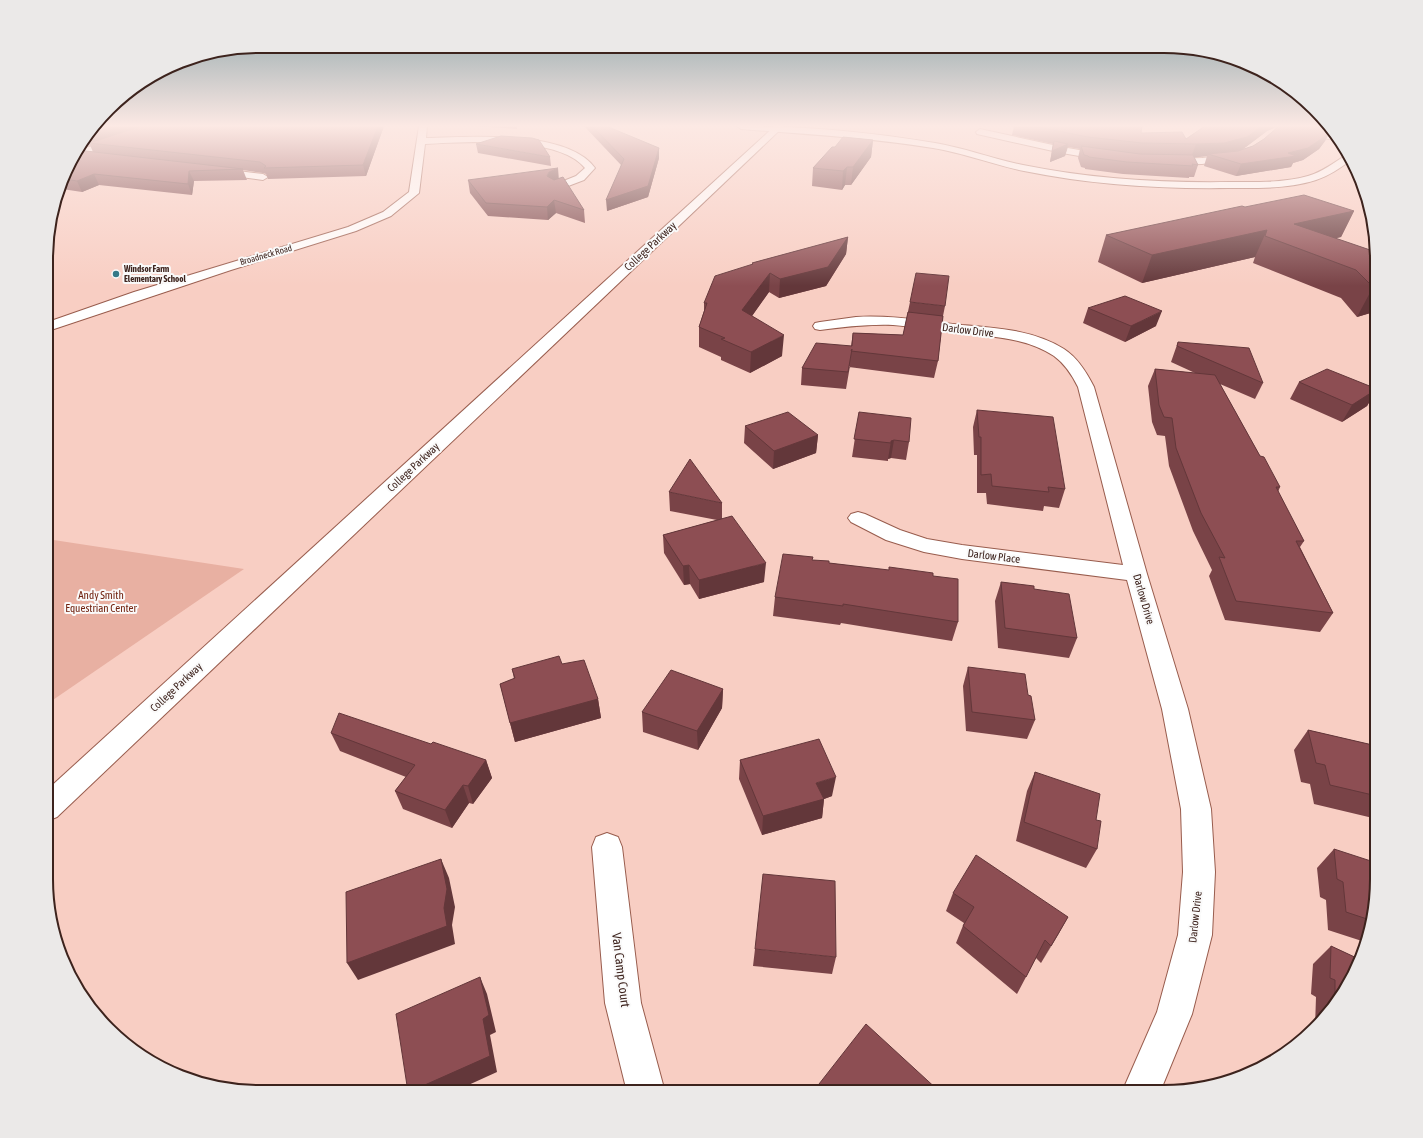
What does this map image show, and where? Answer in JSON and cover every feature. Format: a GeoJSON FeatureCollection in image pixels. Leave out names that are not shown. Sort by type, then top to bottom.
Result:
{"type":"FeatureCollection","features":[{"type":"Feature","properties":{"kind":"street","name":"Broadneck Road"},"geometry":{"type":"LineString","coordinates":[[53,325],[219,269],[352,229],[387,214],[414,193],[416,179]]}},
{"type":"Feature","properties":{"kind":"street"},"geometry":{"type":"LineString","coordinates":[[555,188],[577,179]]}},
{"type":"Feature","properties":{"kind":"street","name":"College Parkway"},"geometry":{"type":"LineString","coordinates":[[53,802],[723,179]]}},
{"type":"Feature","properties":{"kind":"street"},"geometry":{"type":"LineString","coordinates":[[1095,179],[1134,184],[1196,186],[1275,184],[1308,179]]}},
{"type":"Feature","properties":{"kind":"street","name":"Darlow Drive"},"geometry":{"type":"LineString","coordinates":[[820,326],[845,322],[893,321],[995,332],[1019,337],[1042,344],[1068,359],[1078,371],[1086,387],[1136,574],[1175,710],[1195,805],[1199,872],[1195,935],[1174,1014],[1144,1085]]}},
{"type":"Feature","properties":{"kind":"street","name":"Darlow Place"},"geometry":{"type":"LineString","coordinates":[[858,518],[894,535],[924,545],[962,552],[1136,574]]}},
{"type":"Feature","properties":{"kind":"street","name":"Van Camp Court"},"geometry":{"type":"LineString","coordinates":[[607,847],[623,1003],[644,1085]]}},
{"type":"Feature","properties":{"kind":"green space","name":"Andy Smith Equestrian Center"},"geometry":{"type":"Polygon","coordinates":[[[53,540],[244,569],[53,700],[53,540]]]}},
{"type":"Feature","properties":{"kind":"building"},"geometry":{"type":"Polygon","coordinates":[[[82,179],[77,181],[69,180],[82,179]]]}},
{"type":"Feature","properties":{"kind":"building"},"geometry":{"type":"Polygon","coordinates":[[[142,179],[188,179],[188,184],[142,179]]]}},
{"type":"Feature","properties":{"kind":"building"},"geometry":{"type":"Polygon","coordinates":[[[564,179],[584,210],[554,200],[547,207],[486,203],[468,180],[564,179]]]}},
{"type":"Feature","properties":{"kind":"building"},"geometry":{"type":"Polygon","coordinates":[[[615,179],[650,179],[648,186],[606,200],[615,179]]]}},
{"type":"Feature","properties":{"kind":"building"},"geometry":{"type":"Polygon","coordinates":[[[1304,195],[1354,211],[1294,224],[1370,250],[1370,284],[1356,270],[1265,236],[1267,230],[1152,255],[1106,235],[1242,206],[1245,207],[1304,195]]]}},
{"type":"Feature","properties":{"kind":"building"},"geometry":{"type":"Polygon","coordinates":[[[848,237],[828,267],[780,279],[770,273],[742,310],[784,335],[751,352],[721,339],[725,338],[699,327],[707,303],[704,303],[715,276],[753,264],[752,263],[848,237]]]}},
{"type":"Feature","properties":{"kind":"building"},"geometry":{"type":"Polygon","coordinates":[[[916,273],[949,276],[945,306],[910,302],[916,273]]]}},
{"type":"Feature","properties":{"kind":"building"},"geometry":{"type":"Polygon","coordinates":[[[1125,296],[1162,311],[1131,326],[1088,308],[1125,296]]]}},
{"type":"Feature","properties":{"kind":"building"},"geometry":{"type":"Polygon","coordinates":[[[908,312],[943,316],[938,361],[852,351],[848,372],[802,368],[816,343],[852,346],[853,333],[903,335],[908,312]]]}},
{"type":"Feature","properties":{"kind":"building"},"geometry":{"type":"Polygon","coordinates":[[[1178,342],[1249,348],[1263,383],[1177,346],[1178,342]]]}},
{"type":"Feature","properties":{"kind":"building"},"geometry":{"type":"Polygon","coordinates":[[[1155,369],[1215,375],[1260,456],[1264,457],[1280,487],[1276,487],[1304,541],[1296,541],[1333,613],[1236,601],[1219,557],[1225,558],[1201,513],[1176,448],[1172,418],[1164,417],[1159,405],[1155,369]]]}},
{"type":"Feature","properties":{"kind":"building"},"geometry":{"type":"Polygon","coordinates":[[[1327,369],[1370,386],[1370,393],[1352,405],[1299,382],[1327,369]]]}},
{"type":"Feature","properties":{"kind":"building"},"geometry":{"type":"Polygon","coordinates":[[[977,410],[1053,417],[1065,489],[1048,487],[1049,492],[992,486],[991,474],[981,475],[981,437],[979,437],[977,410]]]}},
{"type":"Feature","properties":{"kind":"building"},"geometry":{"type":"Polygon","coordinates":[[[788,412],[818,435],[774,451],[745,426],[788,412]]]}},
{"type":"Feature","properties":{"kind":"building"},"geometry":{"type":"Polygon","coordinates":[[[859,412],[911,418],[909,442],[894,440],[891,441],[891,443],[854,439],[859,412]]]}},
{"type":"Feature","properties":{"kind":"building"},"geometry":{"type":"Polygon","coordinates":[[[690,459],[722,503],[669,492],[690,459]]]}},
{"type":"Feature","properties":{"kind":"building"},"geometry":{"type":"Polygon","coordinates":[[[732,516],[766,563],[699,580],[689,565],[683,566],[663,535],[732,516]]]}},
{"type":"Feature","properties":{"kind":"building"},"geometry":{"type":"Polygon","coordinates":[[[783,554],[813,557],[812,560],[829,561],[829,563],[889,570],[889,567],[933,573],[933,576],[958,579],[958,622],[843,604],[843,606],[775,597],[783,554]]]}},
{"type":"Feature","properties":{"kind":"building"},"geometry":{"type":"Polygon","coordinates":[[[1001,582],[1034,586],[1034,589],[1069,594],[1077,638],[1005,628],[1001,582]]]}},
{"type":"Feature","properties":{"kind":"building"},"geometry":{"type":"Polygon","coordinates":[[[559,656],[562,664],[584,660],[598,699],[510,723],[500,684],[515,678],[512,669],[559,656]]]}},
{"type":"Feature","properties":{"kind":"building"},"geometry":{"type":"Polygon","coordinates":[[[968,667],[1025,674],[1028,695],[1031,696],[1035,720],[972,712],[968,667]]]}},
{"type":"Feature","properties":{"kind":"building"},"geometry":{"type":"Polygon","coordinates":[[[671,670],[723,689],[697,731],[642,712],[671,670]]]}},
{"type":"Feature","properties":{"kind":"building"},"geometry":{"type":"Polygon","coordinates":[[[339,713],[431,744],[433,742],[486,760],[468,786],[463,785],[445,810],[395,791],[415,765],[331,733],[339,713]]]}},
{"type":"Feature","properties":{"kind":"building"},"geometry":{"type":"Polygon","coordinates":[[[1308,730],[1370,744],[1370,794],[1330,785],[1325,765],[1316,763],[1308,730]]]}},
{"type":"Feature","properties":{"kind":"building"},"geometry":{"type":"Polygon","coordinates":[[[819,739],[836,777],[816,783],[824,799],[763,816],[740,760],[819,739]]]}},
{"type":"Feature","properties":{"kind":"building"},"geometry":{"type":"Polygon","coordinates":[[[1035,772],[1100,794],[1096,820],[1101,821],[1097,849],[1024,822],[1035,772]]]}},
{"type":"Feature","properties":{"kind":"building"},"geometry":{"type":"Polygon","coordinates":[[[1334,849],[1370,861],[1370,892],[1366,919],[1346,912],[1343,882],[1337,879],[1334,849]]]}},
{"type":"Feature","properties":{"kind":"building"},"geometry":{"type":"Polygon","coordinates":[[[976,855],[1068,917],[1051,946],[1045,940],[1026,977],[963,926],[974,907],[953,893],[976,855]]]}},
{"type":"Feature","properties":{"kind":"building"},"geometry":{"type":"Polygon","coordinates":[[[441,859],[447,889],[444,908],[447,926],[347,963],[346,892],[441,859]]]}},
{"type":"Feature","properties":{"kind":"building"},"geometry":{"type":"Polygon","coordinates":[[[763,874],[835,881],[836,957],[755,949],[763,874]]]}},
{"type":"Feature","properties":{"kind":"building"},"geometry":{"type":"Polygon","coordinates":[[[1331,946],[1354,957],[1349,970],[1335,993],[1335,980],[1330,978],[1331,946]]]}},
{"type":"Feature","properties":{"kind":"building"},"geometry":{"type":"Polygon","coordinates":[[[480,977],[489,1015],[483,1019],[490,1056],[425,1085],[407,1085],[396,1014],[480,977]]]}},
{"type":"Feature","properties":{"kind":"building"},"geometry":{"type":"Polygon","coordinates":[[[866,1024],[932,1085],[820,1085],[819,1084],[866,1024]]]}},
{"type":"Feature","properties":{"kind":"place","name":"Windsor Farm Elementary School"},"geometry":{"type":"Point","coordinates":[116,274]}}]}
